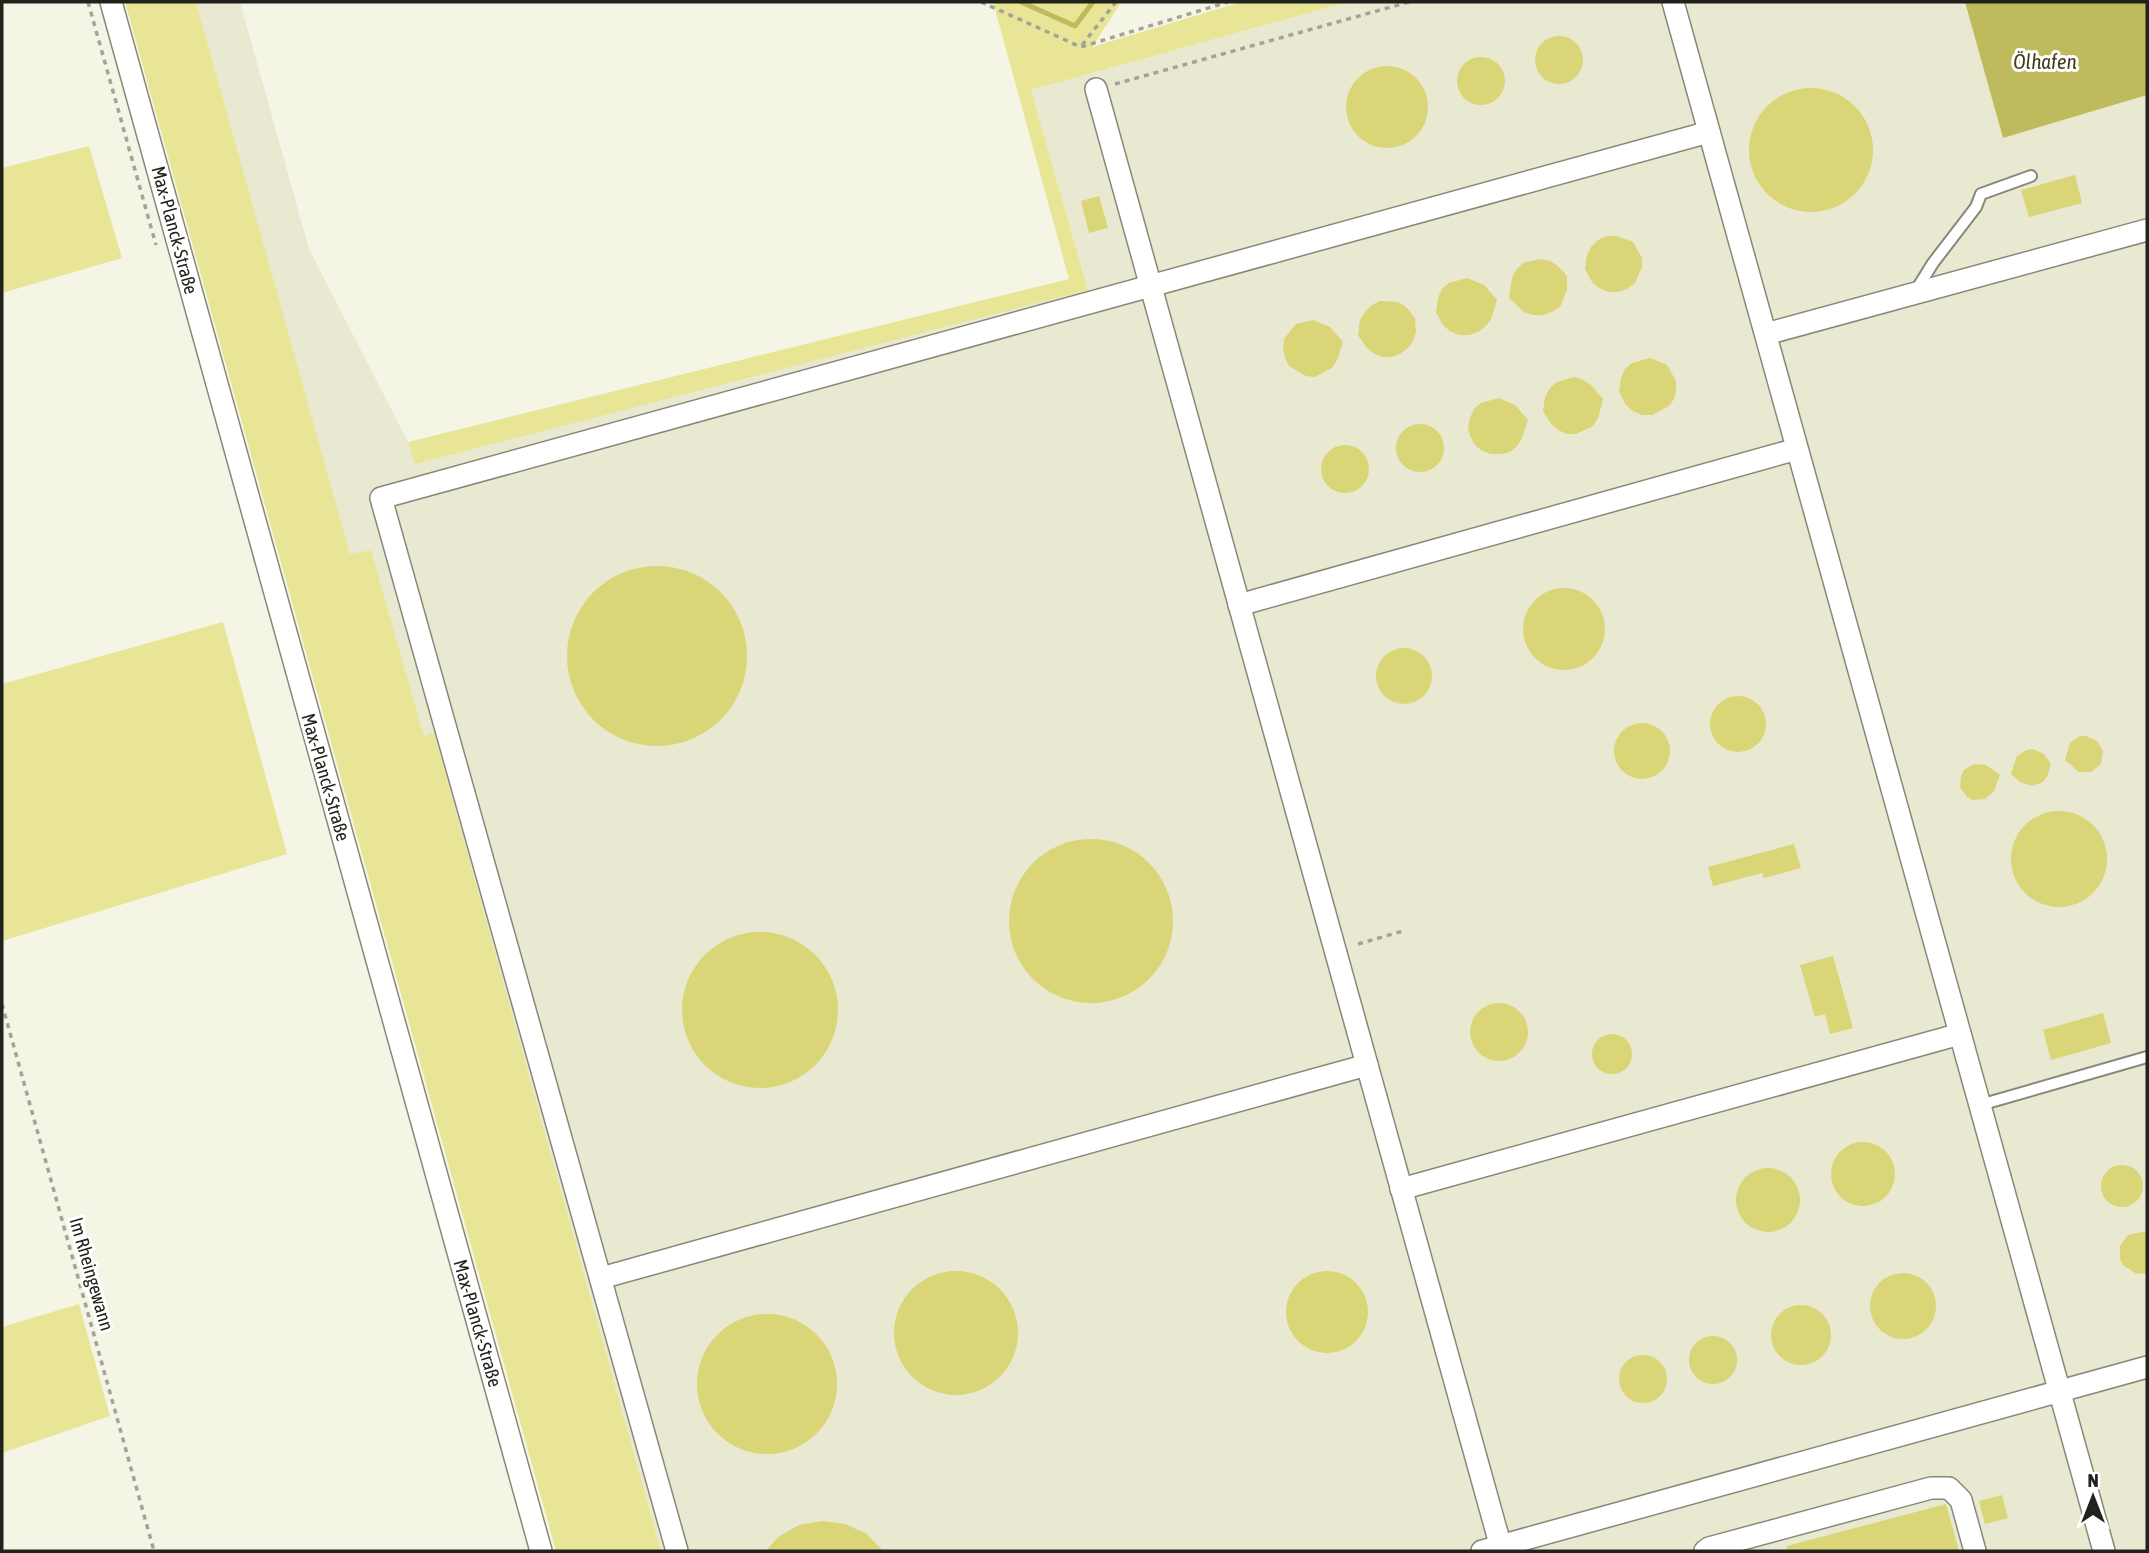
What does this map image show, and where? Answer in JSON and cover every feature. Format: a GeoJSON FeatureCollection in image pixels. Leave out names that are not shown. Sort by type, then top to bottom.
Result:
{"type":"FeatureCollection","features":[{"type":"Feature","properties":{"kind":"street","name":"Max-Planck-Straße"},"geometry":{"type":"LineString","coordinates":[[111,2],[541,1551]]}},
{"type":"Feature","properties":{"kind":"street"},"geometry":{"type":"LineString","coordinates":[[1673,2],[2104,1551]]}},
{"type":"Feature","properties":{"kind":"street"},"geometry":{"type":"LineString","coordinates":[[1096,89],[1401,1189],[1495,1550],[2147,1367]]}},
{"type":"Feature","properties":{"kind":"street"},"geometry":{"type":"LineString","coordinates":[[677,1551],[382,498],[1709,132]]}},
{"type":"Feature","properties":{"kind":"street"},"geometry":{"type":"LineString","coordinates":[[1766,334],[2147,230]]}},
{"type":"Feature","properties":{"kind":"street"},"geometry":{"type":"LineString","coordinates":[[1239,605],[1797,449]]}},
{"type":"Feature","properties":{"kind":"street"},"geometry":{"type":"LineString","coordinates":[[1401,1189],[1960,1034]]}},
{"type":"Feature","properties":{"kind":"street"},"geometry":{"type":"LineString","coordinates":[[601,1278],[1367,1065]]}},
{"type":"Feature","properties":{"kind":"street"},"geometry":{"type":"LineString","coordinates":[[1704,1551],[1931,1488],[1949,1488],[1961,1500],[1975,1551]]}},
{"type":"Feature","properties":{"kind":"lane"},"geometry":{"type":"LineString","coordinates":[[1913,294],[1976,207],[1981,194],[2031,176]]}},
{"type":"Feature","properties":{"kind":"lane"},"geometry":{"type":"LineString","coordinates":[[1980,1105],[2147,1056]]}},
{"type":"Feature","properties":{"kind":"path"},"geometry":{"type":"LineString","coordinates":[[981,2],[1081,47],[1227,2]]}},
{"type":"Feature","properties":{"kind":"path"},"geometry":{"type":"LineString","coordinates":[[1081,47],[1116,2]]}},
{"type":"Feature","properties":{"kind":"path"},"geometry":{"type":"LineString","coordinates":[[1096,89],[1409,2]]}},
{"type":"Feature","properties":{"kind":"path"},"geometry":{"type":"LineString","coordinates":[[1358,944],[1403,931]]}},
{"type":"Feature","properties":{"kind":"path","name":"Im Rheingewann"},"geometry":{"type":"LineString","coordinates":[[2,1004],[154,1551]]}},
{"type":"Feature","properties":{"kind":"shaded area"},"geometry":{"type":"Polygon","coordinates":[[[125,2],[196,2],[350,554],[371,550],[424,736],[434,733],[661,1551],[556,1551],[125,2]]]}},
{"type":"Feature","properties":{"kind":"shaded area"},"geometry":{"type":"Polygon","coordinates":[[[196,2],[240,2],[309,249],[408,442],[415,463],[1088,289],[1031,90],[1348,2],[1965,2],[2003,138],[2147,95],[2147,1551],[661,1551],[434,734],[424,736],[371,550],[350,555],[196,2]]]}},
{"type":"Feature","properties":{"kind":"shaded area"},"geometry":{"type":"Polygon","coordinates":[[[993,2],[1120,4],[1092,47],[1241,2],[1348,2],[1031,90],[1088,290],[415,464],[408,442],[1069,279],[993,2]]]}},
{"type":"Feature","properties":{"kind":"shaded area"},"geometry":{"type":"Polygon","coordinates":[[[89,146],[122,258],[2,293],[2,168],[89,146]]]}},
{"type":"Feature","properties":{"kind":"shaded area"},"geometry":{"type":"Polygon","coordinates":[[[223,622],[287,854],[2,941],[2,684],[223,622]]]}},
{"type":"Feature","properties":{"kind":"shaded area"},"geometry":{"type":"Polygon","coordinates":[[[79,1304],[110,1416],[2,1453],[2,1327],[79,1304]]]}},
{"type":"Feature","properties":{"kind":"water","name":"Ölhafen"},"geometry":{"type":"Polygon","coordinates":[[[1965,2],[2147,2],[2147,95],[2003,138],[1965,2]]]}},
{"type":"Feature","properties":{"kind":"building"},"geometry":{"type":"Polygon","coordinates":[[[1559,36],[1568,37],[1576,43],[1582,51],[1582,69],[1576,77],[1568,83],[1559,84],[1550,83],[1542,77],[1536,69],[1535,60],[1536,51],[1542,43],[1550,37],[1559,36]]]}},
{"type":"Feature","properties":{"kind":"building"},"geometry":{"type":"Polygon","coordinates":[[[1481,57],[1490,58],[1498,64],[1504,72],[1504,90],[1498,98],[1490,104],[1481,105],[1472,104],[1464,98],[1458,90],[1457,81],[1458,72],[1464,64],[1472,58],[1481,57]]]}},
{"type":"Feature","properties":{"kind":"building"},"geometry":{"type":"Polygon","coordinates":[[[1387,66],[1403,69],[1416,78],[1425,91],[1428,107],[1425,123],[1416,136],[1403,145],[1387,148],[1371,145],[1358,136],[1349,123],[1346,107],[1349,91],[1358,78],[1371,69],[1387,66]]]}},
{"type":"Feature","properties":{"kind":"building"},"geometry":{"type":"Polygon","coordinates":[[[1811,88],[1835,93],[1855,106],[1868,126],[1873,150],[1868,174],[1855,194],[1835,207],[1811,212],[1787,207],[1767,194],[1754,174],[1749,150],[1754,126],[1767,106],[1787,93],[1811,88]]]}},
{"type":"Feature","properties":{"kind":"building"},"geometry":{"type":"Polygon","coordinates":[[[2075,175],[2082,203],[2029,217],[2021,190],[2075,175]]]}},
{"type":"Feature","properties":{"kind":"building"},"geometry":{"type":"Polygon","coordinates":[[[1099,196],[1108,228],[1089,233],[1081,201],[1099,196]]]}},
{"type":"Feature","properties":{"kind":"building"},"geometry":{"type":"Polygon","coordinates":[[[1607,236],[1633,242],[1642,258],[1642,267],[1635,283],[1618,292],[1599,288],[1585,269],[1591,247],[1607,236]]]}},
{"type":"Feature","properties":{"kind":"building"},"geometry":{"type":"Polygon","coordinates":[[[1541,259],[1558,266],[1567,276],[1567,290],[1560,307],[1543,315],[1533,315],[1524,312],[1509,298],[1516,270],[1523,263],[1541,259]]]}},
{"type":"Feature","properties":{"kind":"building"},"geometry":{"type":"Polygon","coordinates":[[[1467,278],[1484,285],[1497,300],[1486,326],[1469,335],[1459,335],[1443,325],[1436,312],[1442,289],[1449,283],[1467,278]]]}},
{"type":"Feature","properties":{"kind":"building"},"geometry":{"type":"Polygon","coordinates":[[[1380,301],[1398,302],[1415,318],[1416,332],[1413,341],[1400,354],[1391,357],[1373,353],[1358,335],[1360,320],[1365,312],[1380,301]]]}},
{"type":"Feature","properties":{"kind":"building"},"geometry":{"type":"Polygon","coordinates":[[[1313,320],[1330,327],[1343,342],[1332,368],[1315,377],[1306,376],[1289,366],[1283,349],[1284,339],[1296,324],[1313,320]]]}},
{"type":"Feature","properties":{"kind":"building"},"geometry":{"type":"Polygon","coordinates":[[[1650,358],[1667,365],[1676,381],[1676,390],[1669,406],[1652,415],[1642,415],[1626,405],[1619,392],[1625,369],[1632,363],[1650,358]]]}},
{"type":"Feature","properties":{"kind":"building"},"geometry":{"type":"Polygon","coordinates":[[[1574,377],[1591,385],[1603,399],[1593,426],[1576,434],[1567,434],[1551,424],[1543,411],[1545,397],[1550,388],[1557,382],[1574,377]]]}},
{"type":"Feature","properties":{"kind":"building"},"geometry":{"type":"Polygon","coordinates":[[[1499,398],[1515,405],[1528,420],[1517,446],[1510,452],[1491,454],[1475,445],[1468,427],[1474,409],[1481,403],[1499,398]]]}},
{"type":"Feature","properties":{"kind":"building"},"geometry":{"type":"Polygon","coordinates":[[[1420,424],[1429,425],[1437,431],[1443,439],[1443,457],[1437,465],[1429,471],[1420,472],[1411,471],[1403,465],[1397,457],[1396,448],[1397,439],[1403,431],[1411,425],[1420,424]]]}},
{"type":"Feature","properties":{"kind":"building"},"geometry":{"type":"Polygon","coordinates":[[[1345,445],[1354,446],[1362,452],[1368,460],[1368,478],[1362,486],[1354,492],[1345,493],[1336,492],[1328,486],[1322,478],[1321,469],[1322,460],[1328,452],[1336,446],[1345,445]]]}},
{"type":"Feature","properties":{"kind":"building"},"geometry":{"type":"Polygon","coordinates":[[[657,566],[691,573],[721,592],[740,622],[747,656],[740,690],[721,720],[691,739],[657,746],[623,739],[593,720],[574,690],[567,656],[574,622],[593,592],[623,573],[657,566]]]}},
{"type":"Feature","properties":{"kind":"building"},"geometry":{"type":"Polygon","coordinates":[[[1556,588],[1572,588],[1587,595],[1598,606],[1605,621],[1602,645],[1593,658],[1572,670],[1556,670],[1541,663],[1530,652],[1523,637],[1523,621],[1530,606],[1541,595],[1556,588]]]}},
{"type":"Feature","properties":{"kind":"building"},"geometry":{"type":"Polygon","coordinates":[[[1398,648],[1410,648],[1424,656],[1432,670],[1430,687],[1424,696],[1410,704],[1398,704],[1381,692],[1376,682],[1376,670],[1388,653],[1398,648]]]}},
{"type":"Feature","properties":{"kind":"building"},"geometry":{"type":"Polygon","coordinates":[[[1733,696],[1743,696],[1758,704],[1764,713],[1764,735],[1758,744],[1743,752],[1733,752],[1715,740],[1710,729],[1710,719],[1722,701],[1733,696]]]}},
{"type":"Feature","properties":{"kind":"building"},"geometry":{"type":"Polygon","coordinates":[[[1636,723],[1648,723],[1662,731],[1670,745],[1668,762],[1662,771],[1648,779],[1636,779],[1619,767],[1614,757],[1614,745],[1626,728],[1636,723]]]}},
{"type":"Feature","properties":{"kind":"building"},"geometry":{"type":"Polygon","coordinates":[[[2080,736],[2097,741],[2103,751],[2101,764],[2091,772],[2079,772],[2065,760],[2070,743],[2080,736]]]}},
{"type":"Feature","properties":{"kind":"building"},"geometry":{"type":"Polygon","coordinates":[[[2033,749],[2044,754],[2051,764],[2043,782],[2032,786],[2020,782],[2011,774],[2017,756],[2033,749]]]}},
{"type":"Feature","properties":{"kind":"building"},"geometry":{"type":"Polygon","coordinates":[[[1974,764],[1986,765],[2000,775],[1994,791],[1985,799],[1973,800],[1967,797],[1960,787],[1964,770],[1974,764]]]}},
{"type":"Feature","properties":{"kind":"building"},"geometry":{"type":"Polygon","coordinates":[[[2050,811],[2068,811],[2086,819],[2099,832],[2107,850],[2104,878],[2086,899],[2068,907],[2050,907],[2032,899],[2019,886],[2011,868],[2011,850],[2019,832],[2032,819],[2050,811]]]}},
{"type":"Feature","properties":{"kind":"building"},"geometry":{"type":"Polygon","coordinates":[[[1091,839],[1122,846],[1149,863],[1166,890],[1173,921],[1166,952],[1149,979],[1122,996],[1091,1003],[1060,996],[1033,979],[1016,952],[1009,921],[1016,890],[1033,863],[1060,846],[1091,839]]]}},
{"type":"Feature","properties":{"kind":"building"},"geometry":{"type":"Polygon","coordinates":[[[1794,844],[1801,868],[1764,878],[1762,873],[1713,886],[1708,867],[1794,844]]]}},
{"type":"Feature","properties":{"kind":"building"},"geometry":{"type":"Polygon","coordinates":[[[760,932],[790,938],[815,955],[832,980],[838,1010],[832,1040],[815,1065],[790,1082],[760,1088],[730,1082],[705,1065],[688,1040],[682,1010],[688,980],[705,955],[730,938],[760,932]]]}},
{"type":"Feature","properties":{"kind":"building"},"geometry":{"type":"Polygon","coordinates":[[[1833,956],[1853,1028],[1830,1034],[1825,1014],[1815,1017],[1800,965],[1833,956]]]}},
{"type":"Feature","properties":{"kind":"building"},"geometry":{"type":"Polygon","coordinates":[[[1493,1003],[1505,1003],[1520,1011],[1528,1026],[1528,1038],[1520,1053],[1505,1061],[1493,1061],[1478,1053],[1470,1038],[1470,1026],[1478,1011],[1493,1003]]]}},
{"type":"Feature","properties":{"kind":"building"},"geometry":{"type":"Polygon","coordinates":[[[2103,1013],[2111,1043],[2051,1060],[2043,1030],[2103,1013]]]}},
{"type":"Feature","properties":{"kind":"building"},"geometry":{"type":"Polygon","coordinates":[[[1612,1034],[1620,1035],[1626,1040],[1631,1046],[1631,1062],[1626,1068],[1620,1073],[1612,1074],[1604,1073],[1598,1068],[1593,1062],[1592,1054],[1593,1046],[1598,1040],[1604,1035],[1612,1034]]]}},
{"type":"Feature","properties":{"kind":"building"},"geometry":{"type":"Polygon","coordinates":[[[1857,1142],[1869,1142],[1886,1151],[1893,1162],[1893,1186],[1886,1197],[1869,1206],[1857,1206],[1845,1201],[1836,1192],[1831,1180],[1831,1168],[1836,1156],[1845,1147],[1857,1142]]]}},
{"type":"Feature","properties":{"kind":"building"},"geometry":{"type":"Polygon","coordinates":[[[2122,1165],[2137,1171],[2143,1186],[2137,1201],[2122,1207],[2107,1201],[2101,1186],[2107,1171],[2122,1165]]]}},
{"type":"Feature","properties":{"kind":"building"},"geometry":{"type":"Polygon","coordinates":[[[1762,1168],[1774,1168],[1791,1177],[1798,1188],[1798,1212],[1791,1223],[1774,1232],[1762,1232],[1750,1227],[1741,1218],[1736,1206],[1736,1194],[1741,1182],[1750,1173],[1762,1168]]]}},
{"type":"Feature","properties":{"kind":"building"},"geometry":{"type":"Polygon","coordinates":[[[2147,1231],[2147,1274],[2135,1273],[2123,1265],[2120,1246],[2128,1235],[2147,1231]]]}},
{"type":"Feature","properties":{"kind":"building"},"geometry":{"type":"Polygon","coordinates":[[[956,1271],[980,1276],[1000,1289],[1013,1309],[1018,1333],[1013,1357],[1000,1377],[980,1390],[956,1395],[932,1390],[912,1377],[899,1357],[894,1333],[899,1309],[912,1289],[932,1276],[956,1271]]]}},
{"type":"Feature","properties":{"kind":"building"},"geometry":{"type":"Polygon","coordinates":[[[1327,1271],[1343,1274],[1356,1283],[1365,1296],[1368,1312],[1365,1328],[1356,1341],[1343,1350],[1327,1353],[1311,1350],[1298,1341],[1289,1328],[1286,1312],[1289,1296],[1298,1283],[1311,1274],[1327,1271]]]}},
{"type":"Feature","properties":{"kind":"building"},"geometry":{"type":"Polygon","coordinates":[[[1903,1273],[1926,1283],[1936,1306],[1926,1329],[1903,1339],[1880,1329],[1870,1306],[1880,1283],[1903,1273]]]}},
{"type":"Feature","properties":{"kind":"building"},"geometry":{"type":"Polygon","coordinates":[[[1801,1305],[1822,1314],[1831,1335],[1822,1356],[1801,1365],[1780,1356],[1771,1335],[1780,1314],[1801,1305]]]}},
{"type":"Feature","properties":{"kind":"building"},"geometry":{"type":"Polygon","coordinates":[[[767,1314],[794,1319],[816,1335],[832,1357],[837,1384],[832,1411],[816,1433],[794,1449],[767,1454],[740,1449],[718,1433],[702,1411],[697,1384],[702,1357],[718,1335],[740,1319],[767,1314]]]}},
{"type":"Feature","properties":{"kind":"building"},"geometry":{"type":"Polygon","coordinates":[[[1713,1336],[1730,1343],[1737,1360],[1730,1377],[1713,1384],[1696,1377],[1689,1360],[1696,1343],[1713,1336]]]}},
{"type":"Feature","properties":{"kind":"building"},"geometry":{"type":"Polygon","coordinates":[[[1643,1355],[1660,1362],[1667,1379],[1660,1396],[1643,1403],[1626,1396],[1619,1379],[1626,1362],[1643,1355]]]}},
{"type":"Feature","properties":{"kind":"building"},"geometry":{"type":"Polygon","coordinates":[[[2002,1495],[2008,1518],[1985,1524],[1979,1501],[2002,1495]]]}},
{"type":"Feature","properties":{"kind":"building"},"geometry":{"type":"Polygon","coordinates":[[[1946,1504],[1959,1551],[1787,1551],[1787,1546],[1946,1504]]]}},
{"type":"Feature","properties":{"kind":"building"},"geometry":{"type":"Polygon","coordinates":[[[822,1521],[845,1524],[867,1534],[883,1551],[766,1551],[778,1537],[799,1525],[822,1521]]]}},
{"type":"Feature","properties":{"kind":"waterway"},"geometry":{"type":"LineString","coordinates":[[1021,2],[1075,26],[1093,2]]}}]}
